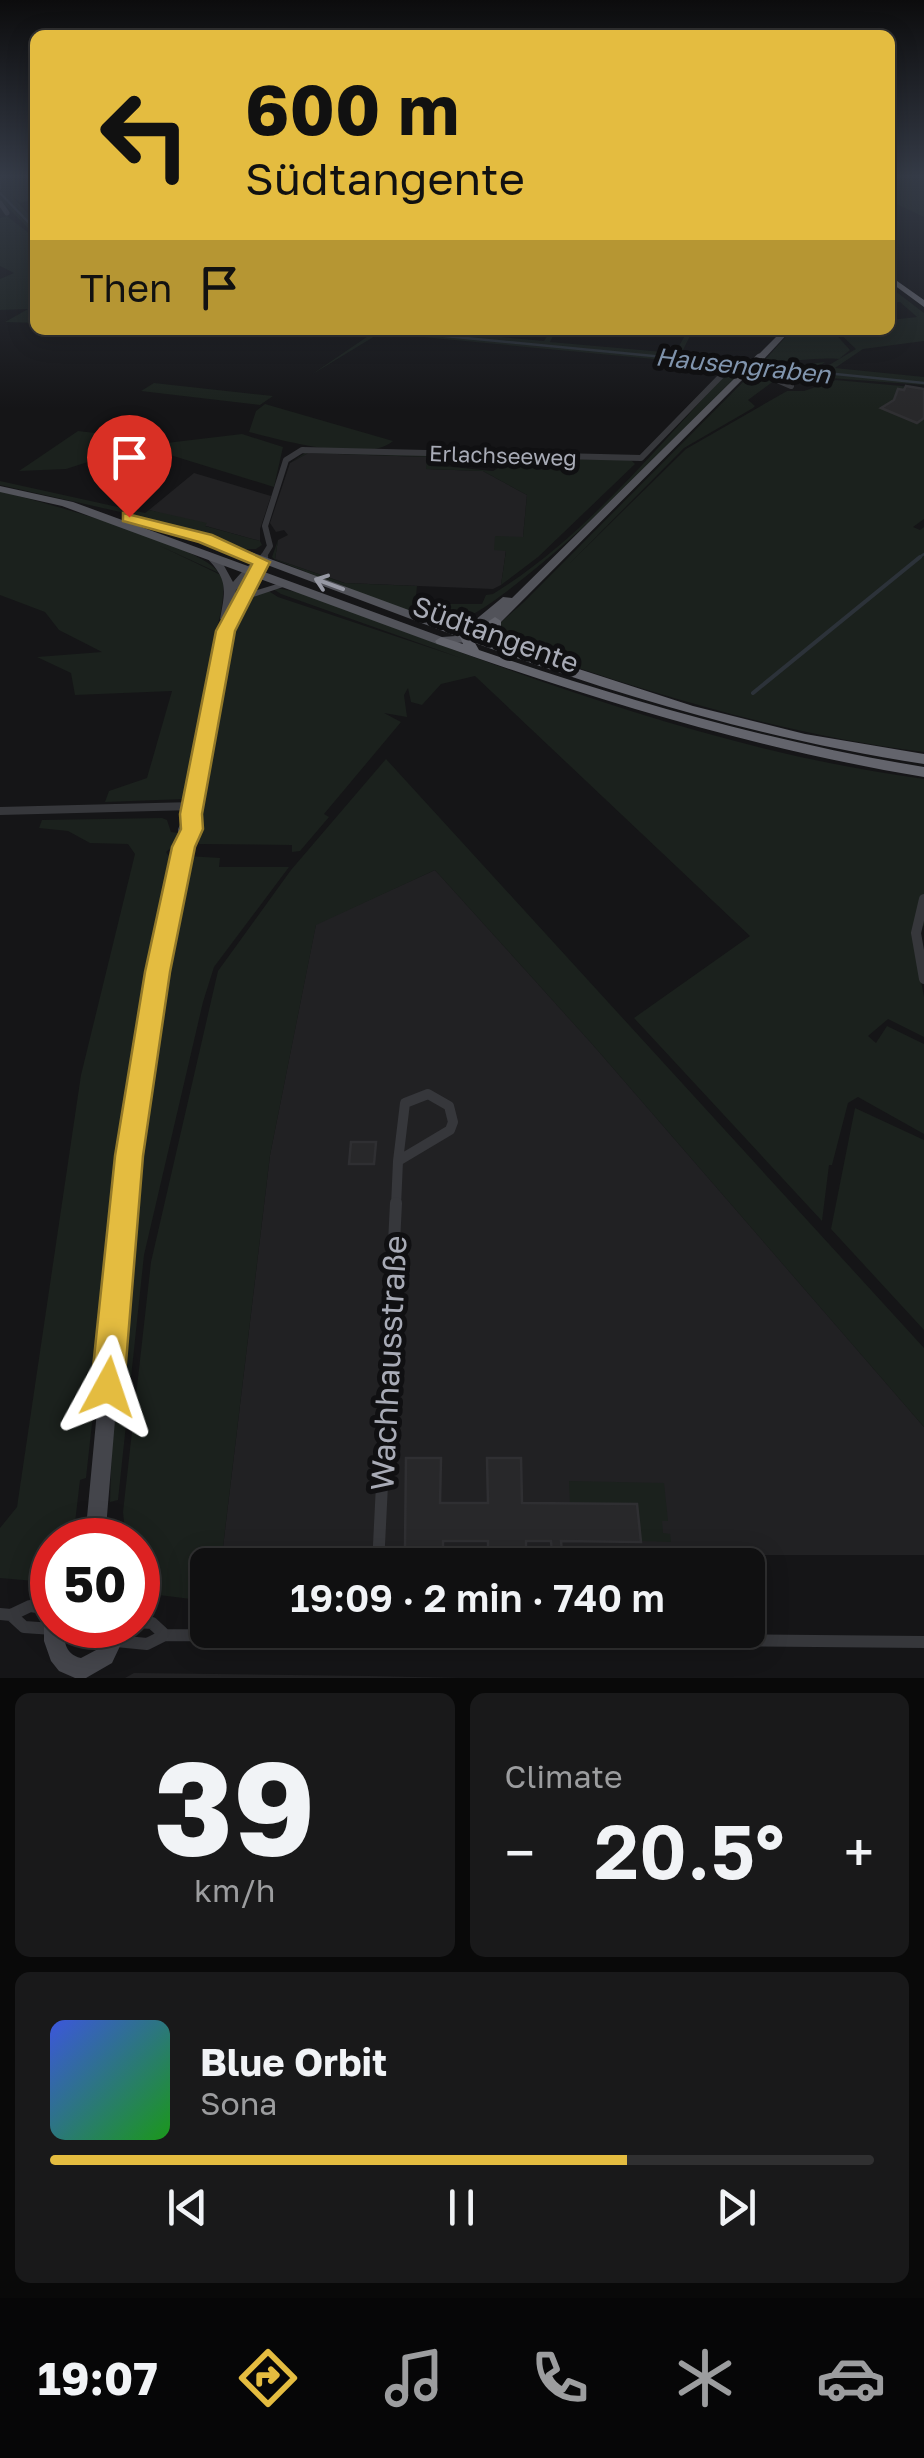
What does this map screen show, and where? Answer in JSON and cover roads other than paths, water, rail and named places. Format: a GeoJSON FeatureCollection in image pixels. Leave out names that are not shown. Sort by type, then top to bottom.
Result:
{"type":"FeatureCollection","features":[{"type":"Feature","properties":{"kind":"highway"},"geometry":{"type":"LineString","coordinates":[[895,269],[924,291]]}},
{"type":"Feature","properties":{"kind":"highway"},"geometry":{"type":"LineString","coordinates":[[895,282],[924,304]]}},
{"type":"Feature","properties":{"kind":"highway"},"geometry":{"type":"LineString","coordinates":[[488,620],[498,638],[518,655]]}},
{"type":"Feature","properties":{"kind":"highway","name":"Südtangente"},"geometry":{"type":"LineString","coordinates":[[442,641],[469,641],[518,655],[730,724],[924,759]]}},
{"type":"Feature","properties":{"kind":"highway","name":"Südtangente"},"geometry":{"type":"LineString","coordinates":[[469,641],[662,717],[791,749],[924,772]]}},
{"type":"Feature","properties":{"kind":"main road"},"geometry":{"type":"LineString","coordinates":[[469,641],[537,579],[782,335]]}},
{"type":"Feature","properties":{"kind":"main road","name":"Südtangente"},"geometry":{"type":"LineString","coordinates":[[0,488],[169,528],[287,584],[442,641]]}},
{"type":"Feature","properties":{"kind":"main road","name":"Südtangente"},"geometry":{"type":"LineString","coordinates":[[62,502],[209,555],[435,623],[469,641]]}},
{"type":"Feature","properties":{"kind":"main road"},"geometry":{"type":"LineString","coordinates":[[98,1518],[140,1071],[184,847],[191,834],[231,589],[219,564],[209,555]]}},
{"type":"Feature","properties":{"kind":"main road"},"geometry":{"type":"LineString","coordinates":[[231,589],[256,568]]}},
{"type":"Feature","properties":{"kind":"main road"},"geometry":{"type":"LineString","coordinates":[[226,631],[256,568]]}},
{"type":"Feature","properties":{"kind":"main road"},"geometry":{"type":"LineString","coordinates":[[240,598],[287,584]]}},
{"type":"Feature","properties":{"kind":"main road"},"geometry":{"type":"LineString","coordinates":[[435,623],[488,620]]}},
{"type":"Feature","properties":{"kind":"main road"},"geometry":{"type":"LineString","coordinates":[[56,1648],[57,1654],[82,1672],[106,1656],[110,1648]]}},
{"type":"Feature","properties":{"kind":"street","name":"Erlachseeweg"},"geometry":{"type":"LineString","coordinates":[[256,568],[270,546],[264,529],[286,460],[296,452],[316,448],[641,458],[728,369],[763,374],[791,386]]}},
{"type":"Feature","properties":{"kind":"street"},"geometry":{"type":"LineString","coordinates":[[0,811],[192,810]]}},
{"type":"Feature","properties":{"kind":"street"},"geometry":{"type":"LineString","coordinates":[[924,898],[916,932],[924,980]]}},
{"type":"Feature","properties":{"kind":"street","name":"Wachhausstraße"},"geometry":{"type":"LineString","coordinates":[[379,1548],[398,1161],[405,1104],[428,1094],[443,1099],[452,1113],[450,1130],[398,1161]]}},
{"type":"Feature","properties":{"kind":"street"},"geometry":{"type":"LineString","coordinates":[[5,1615],[24,1626],[30,1625]]}},
{"type":"Feature","properties":{"kind":"street"},"geometry":{"type":"LineString","coordinates":[[160,1630],[165,1635]]}},
{"type":"Feature","properties":{"kind":"street"},"geometry":{"type":"LineString","coordinates":[[160,1638],[190,1635]]}},
{"type":"Feature","properties":{"kind":"street"},"geometry":{"type":"LineString","coordinates":[[765,1639],[924,1642]]}},
{"type":"Feature","properties":{"kind":"waterway","name":"Hausengraben"},"geometry":{"type":"LineString","coordinates":[[435,335],[747,365]]}},
{"type":"Feature","properties":{"kind":"waterway","name":"Hausengraben"},"geometry":{"type":"LineString","coordinates":[[756,366],[924,383]]}},
{"type":"Feature","properties":{"kind":"waterway"},"geometry":{"type":"LineString","coordinates":[[917,559],[924,554]]}},
{"type":"Feature","properties":{"kind":"waterway"},"geometry":{"type":"LineString","coordinates":[[753,693],[920,557]]}}]}
